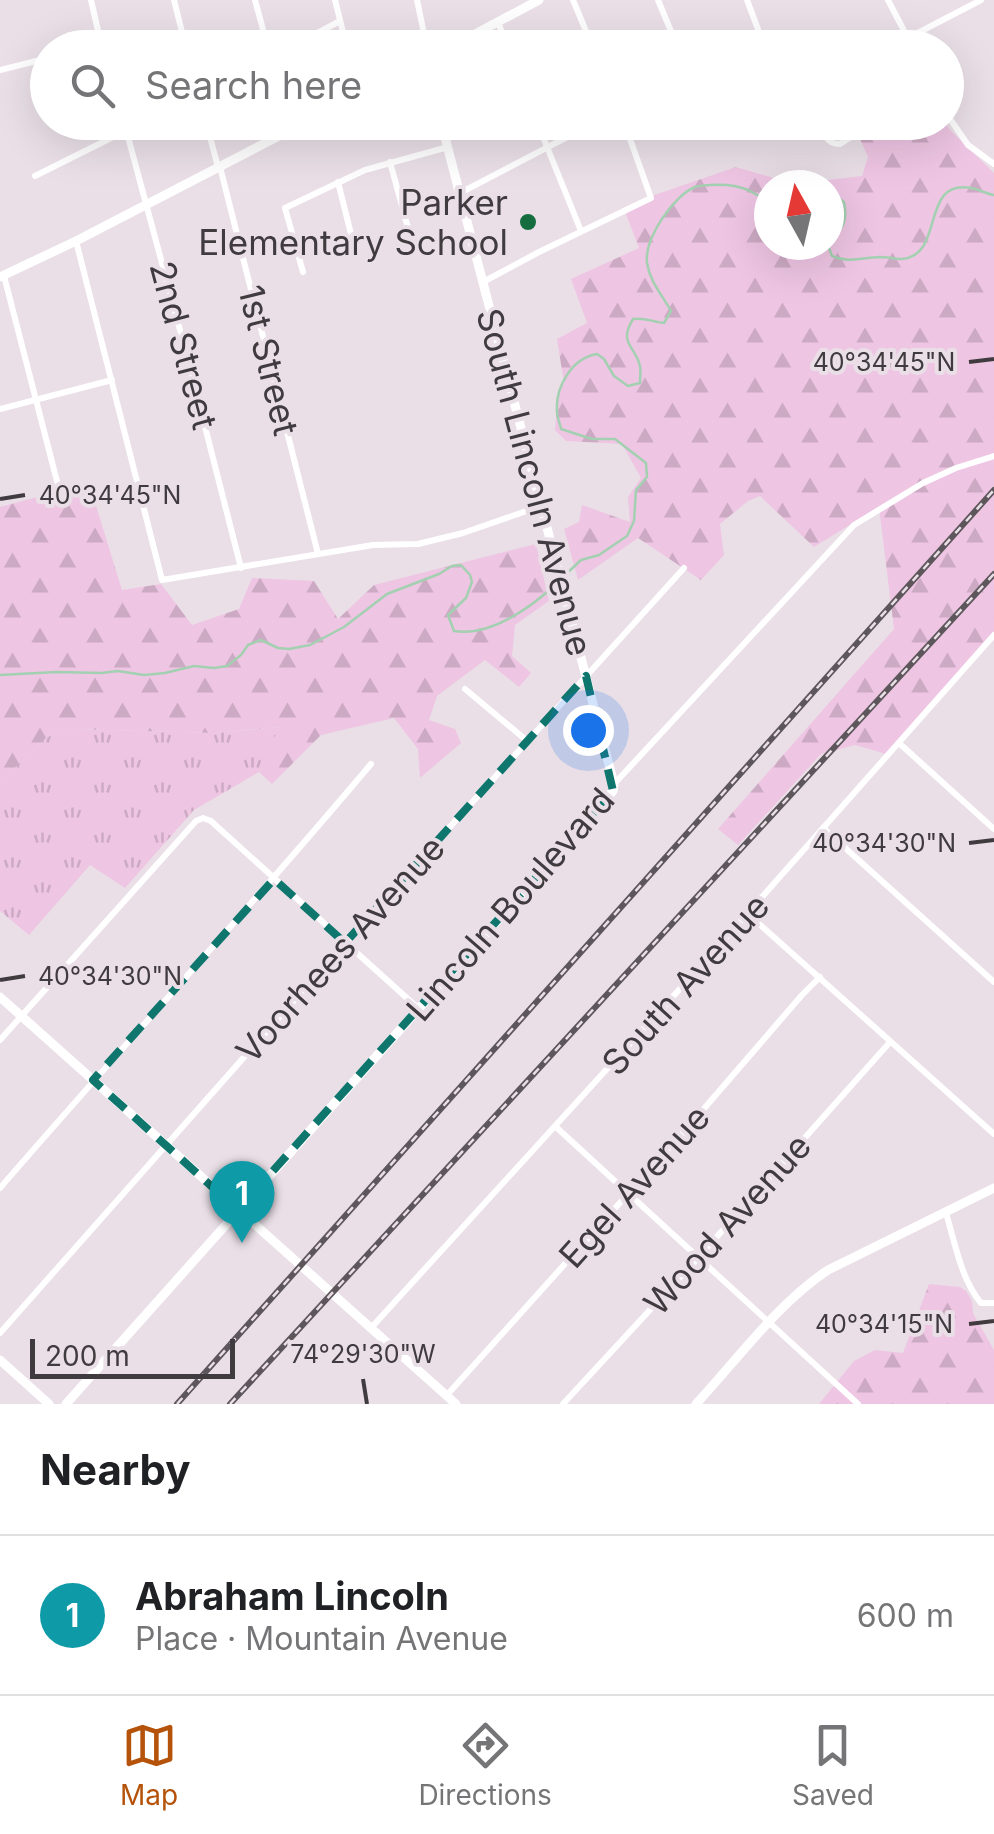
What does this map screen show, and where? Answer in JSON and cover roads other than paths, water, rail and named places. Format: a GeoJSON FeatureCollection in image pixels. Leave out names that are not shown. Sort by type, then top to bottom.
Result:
{"type":"FeatureCollection","features":[{"type":"Feature","properties":{"kind":"main road"},"geometry":{"type":"LineString","coordinates":[[483,30],[538,0]]}},
{"type":"Feature","properties":{"kind":"main road"},"geometry":{"type":"LineString","coordinates":[[2,276],[219,168],[266,140]]}},
{"type":"Feature","properties":{"kind":"main road","name":"South Lincoln Avenue"},"geometry":{"type":"LineString","coordinates":[[446,140],[614,784]]}},
{"type":"Feature","properties":{"kind":"main road","name":"Lincoln Boulevard"},"geometry":{"type":"LineString","coordinates":[[66,1404],[613,792],[614,784]]}},
{"type":"Feature","properties":{"kind":"main road"},"geometry":{"type":"LineString","coordinates":[[0,998],[456,1404]]}},
{"type":"Feature","properties":{"kind":"main road"},"geometry":{"type":"LineString","coordinates":[[696,1404],[800,1291],[828,1270],[994,1188]]}},
{"type":"Feature","properties":{"kind":"main road"},"geometry":{"type":"LineString","coordinates":[[0,1360],[49,1404]]}},
{"type":"Feature","properties":{"kind":"street"},"geometry":{"type":"LineString","coordinates":[[91,0],[98,30]]}},
{"type":"Feature","properties":{"kind":"street"},"geometry":{"type":"LineString","coordinates":[[174,0],[182,30]]}},
{"type":"Feature","properties":{"kind":"street"},"geometry":{"type":"LineString","coordinates":[[256,0],[264,30]]}},
{"type":"Feature","properties":{"kind":"street"},"geometry":{"type":"LineString","coordinates":[[335,0],[343,30]]}},
{"type":"Feature","properties":{"kind":"street"},"geometry":{"type":"LineString","coordinates":[[417,0],[423,30]]}},
{"type":"Feature","properties":{"kind":"street"},"geometry":{"type":"LineString","coordinates":[[572,0],[584,30]]}},
{"type":"Feature","properties":{"kind":"street"},"geometry":{"type":"LineString","coordinates":[[658,0],[670,30]]}},
{"type":"Feature","properties":{"kind":"street"},"geometry":{"type":"LineString","coordinates":[[747,0],[758,30]]}},
{"type":"Feature","properties":{"kind":"street"},"geometry":{"type":"LineString","coordinates":[[888,0],[904,30]]}},
{"type":"Feature","properties":{"kind":"street"},"geometry":{"type":"LineString","coordinates":[[923,30],[981,0]]}},
{"type":"Feature","properties":{"kind":"street"},"geometry":{"type":"LineString","coordinates":[[323,30],[340,21]]}},
{"type":"Feature","properties":{"kind":"street"},"geometry":{"type":"LineString","coordinates":[[498,22],[501,30]]}},
{"type":"Feature","properties":{"kind":"street"},"geometry":{"type":"LineString","coordinates":[[0,70],[30,62]]}},
{"type":"Feature","properties":{"kind":"street"},"geometry":{"type":"LineString","coordinates":[[964,139],[994,164]]}},
{"type":"Feature","properties":{"kind":"street"},"geometry":{"type":"LineString","coordinates":[[35,176],[101,140]]}},
{"type":"Feature","properties":{"kind":"street","name":"2nd Street"},"geometry":{"type":"LineString","coordinates":[[129,140],[240,568]]}},
{"type":"Feature","properties":{"kind":"street","name":"1st Street"},"geometry":{"type":"LineString","coordinates":[[211,140],[318,554]]}},
{"type":"Feature","properties":{"kind":"street"},"geometry":{"type":"LineString","coordinates":[[544,140],[581,231]]}},
{"type":"Feature","properties":{"kind":"street"},"geometry":{"type":"LineString","coordinates":[[460,193],[562,140]]}},
{"type":"Feature","properties":{"kind":"street"},"geometry":{"type":"LineString","coordinates":[[483,282],[652,198],[631,140]]}},
{"type":"Feature","properties":{"kind":"street"},"geometry":{"type":"LineString","coordinates":[[303,272],[285,208],[365,170],[448,147]]}},
{"type":"Feature","properties":{"kind":"street"},"geometry":{"type":"LineString","coordinates":[[390,162],[408,228]]}},
{"type":"Feature","properties":{"kind":"street"},"geometry":{"type":"LineString","coordinates":[[338,182],[356,254]]}},
{"type":"Feature","properties":{"kind":"street"},"geometry":{"type":"LineString","coordinates":[[76,241],[162,580],[373,546],[418,544],[541,506]]}},
{"type":"Feature","properties":{"kind":"street"},"geometry":{"type":"LineString","coordinates":[[2,276],[60,489]]}},
{"type":"Feature","properties":{"kind":"street"},"geometry":{"type":"LineString","coordinates":[[0,408],[112,380]]}},
{"type":"Feature","properties":{"kind":"street","name":"Lincoln Boulevard"},"geometry":{"type":"LineString","coordinates":[[614,784],[854,525],[922,483],[994,456]]}},
{"type":"Feature","properties":{"kind":"street","name":"Voorhees Avenue"},"geometry":{"type":"LineString","coordinates":[[0,1333],[344,943],[684,568]]}},
{"type":"Feature","properties":{"kind":"street","name":"South Avenue"},"geometry":{"type":"LineString","coordinates":[[371,1328],[748,914],[994,635]]}},
{"type":"Feature","properties":{"kind":"street"},"geometry":{"type":"LineString","coordinates":[[465,689],[526,740]]}},
{"type":"Feature","properties":{"kind":"street"},"geometry":{"type":"LineString","coordinates":[[898,743],[994,829]]}},
{"type":"Feature","properties":{"kind":"street"},"geometry":{"type":"LineString","coordinates":[[0,1188],[371,764]]}},
{"type":"Feature","properties":{"kind":"street"},"geometry":{"type":"LineString","coordinates":[[0,1040],[196,821],[203,818],[211,821],[418,1009]]}},
{"type":"Feature","properties":{"kind":"street"},"geometry":{"type":"LineString","coordinates":[[824,828],[994,982]]}},
{"type":"Feature","properties":{"kind":"street"},"geometry":{"type":"LineString","coordinates":[[748,914],[994,1134]]}},
{"type":"Feature","properties":{"kind":"street","name":"Egel Avenue"},"geometry":{"type":"LineString","coordinates":[[447,1396],[820,977]]}},
{"type":"Feature","properties":{"kind":"street","name":"Wood Avenue"},"geometry":{"type":"LineString","coordinates":[[562,1404],[890,1042]]}},
{"type":"Feature","properties":{"kind":"street"},"geometry":{"type":"LineString","coordinates":[[556,1127],[858,1404]]}},
{"type":"Feature","properties":{"kind":"street"},"geometry":{"type":"LineString","coordinates":[[946,1213],[967,1278],[981,1303],[994,1303]]}},
{"type":"Feature","properties":{"kind":"waterway"},"geometry":{"type":"LineString","coordinates":[[563,577],[581,560],[599,555],[627,536],[634,521],[636,490],[647,477],[646,463],[615,439],[592,439],[561,429],[557,402],[562,384],[580,361],[597,354],[614,376],[628,386],[640,383],[638,359],[627,339],[629,327],[633,319],[664,323],[671,311],[647,263],[650,242],[662,219],[678,199],[695,187],[734,186],[754,193]]}},
{"type":"Feature","properties":{"kind":"waterway"},"geometry":{"type":"LineString","coordinates":[[844,259],[902,259],[915,254],[924,245],[944,195],[955,188],[994,195]]}},
{"type":"Feature","properties":{"kind":"waterway"},"geometry":{"type":"LineString","coordinates":[[844,202],[844,221]]}},
{"type":"Feature","properties":{"kind":"waterway"},"geometry":{"type":"LineString","coordinates":[[0,675],[118,671],[144,675],[194,666],[227,666],[248,645],[261,640],[278,648],[310,645],[344,627],[387,594],[452,566],[461,565],[472,582],[466,598],[448,615],[454,631],[496,625],[557,583]]}},
{"type":"Feature","properties":{"kind":"railway"},"geometry":{"type":"LineString","coordinates":[[177,1404],[994,490]]}},
{"type":"Feature","properties":{"kind":"railway"},"geometry":{"type":"LineString","coordinates":[[230,1404],[994,574]]}},
{"type":"Feature","properties":{"kind":"place","name":"Parker Elementary School"},"geometry":{"type":"Point","coordinates":[528,222]}},
{"type":"Feature","properties":{"kind":"place","name":"Abraham Lincoln"},"geometry":{"type":"Point","coordinates":[242,1243]}}]}
